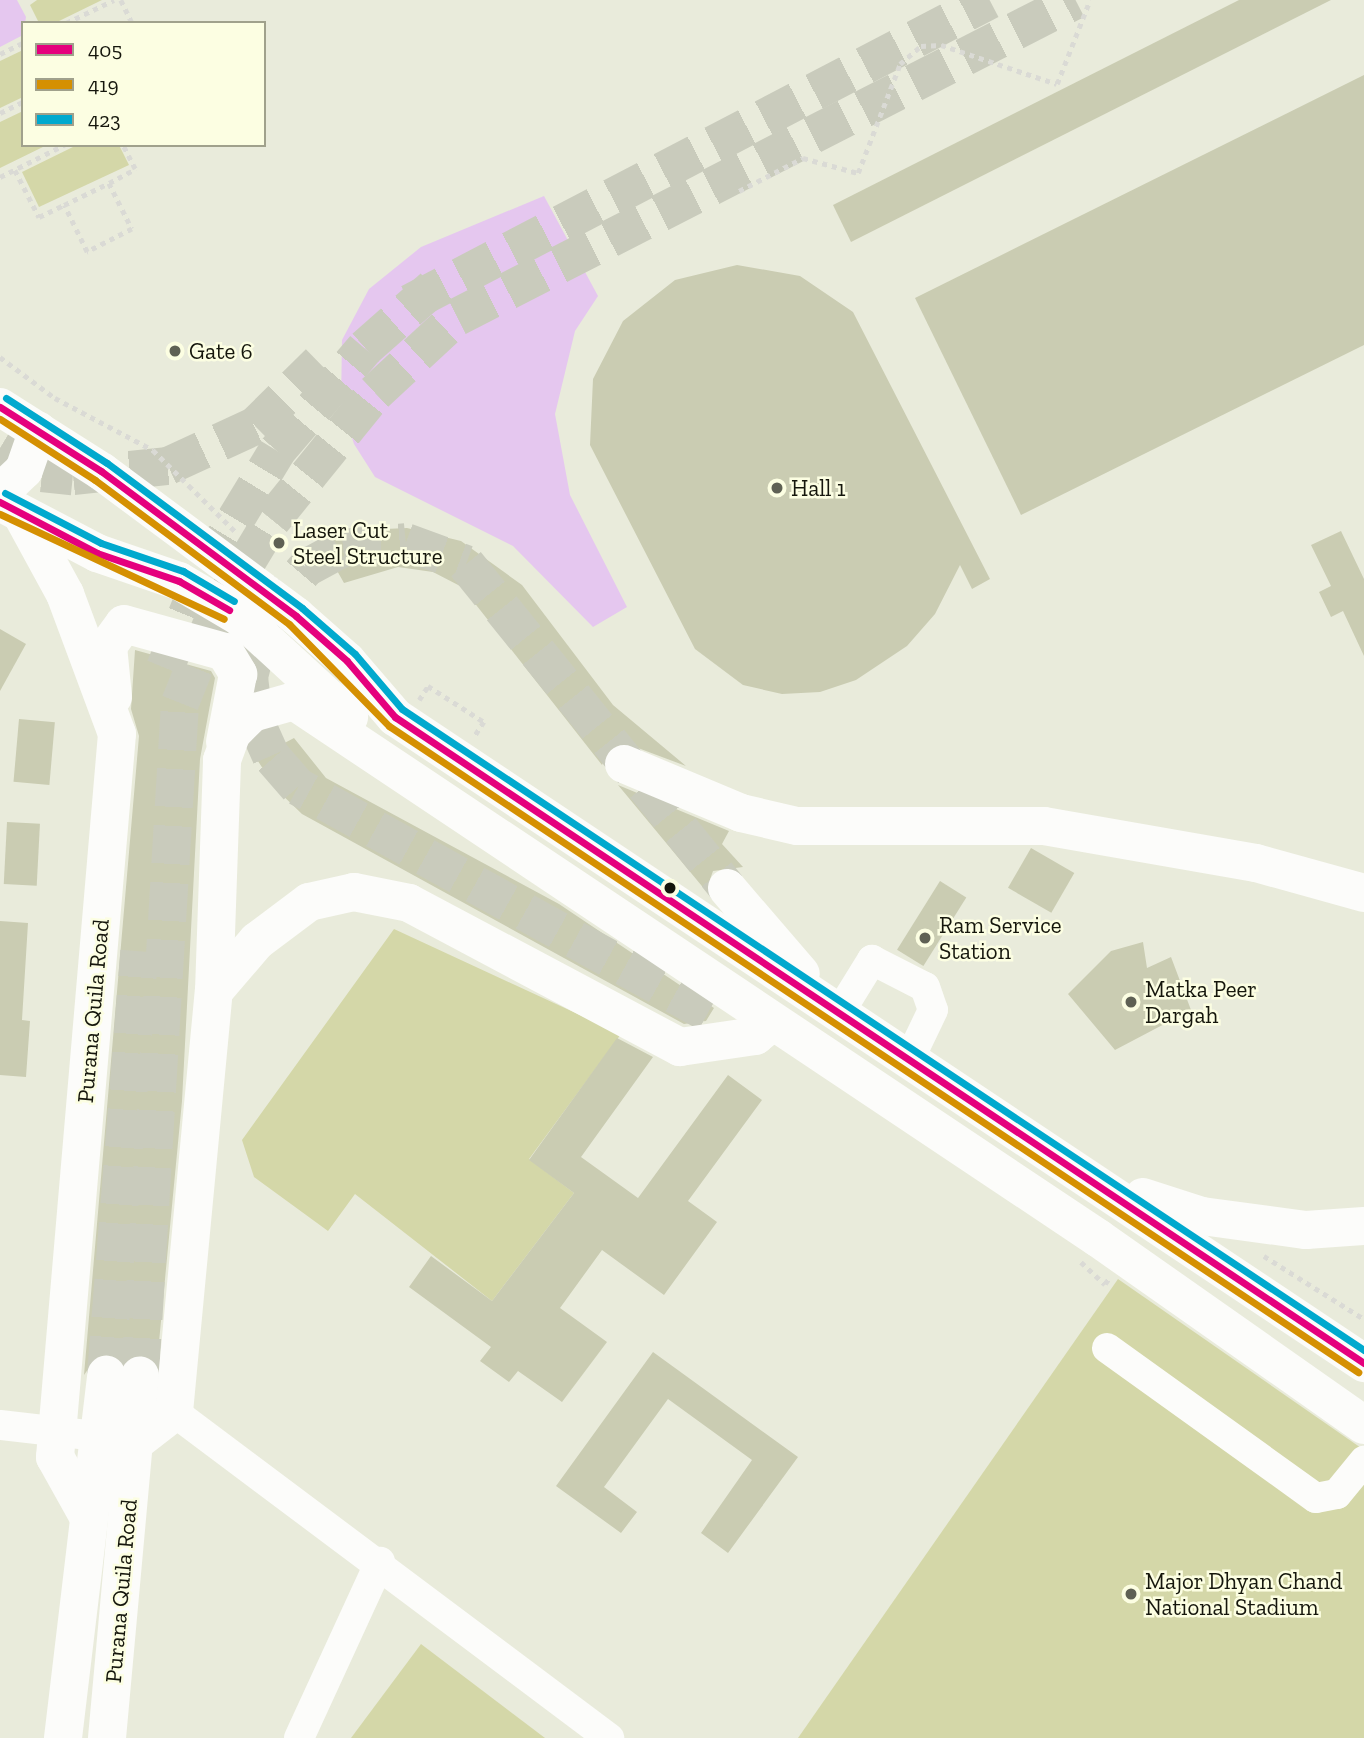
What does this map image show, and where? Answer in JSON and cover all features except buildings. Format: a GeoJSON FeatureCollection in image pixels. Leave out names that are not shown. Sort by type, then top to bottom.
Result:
{"type":"FeatureCollection","features":[{"type":"Feature","properties":{"kind":"main road"},"geometry":{"type":"LineString","coordinates":[[0,407],[38,430],[296,616],[347,660],[395,717],[836,1013],[1111,1190],[1364,1363]]}},
{"type":"Feature","properties":{"kind":"main road"},"geometry":{"type":"LineString","coordinates":[[38,430],[8,504],[97,553],[179,581],[240,617],[396,766]]}},
{"type":"Feature","properties":{"kind":"main road","name":"Purana Quila Road"},"geometry":{"type":"LineString","coordinates":[[8,504],[65,594],[117,734],[55,1457],[88,1516]]}},
{"type":"Feature","properties":{"kind":"main road"},"geometry":{"type":"LineString","coordinates":[[117,734],[108,646],[117,628],[132,622],[225,652],[235,662],[238,680],[222,760],[214,991],[174,1412],[134,1443]]}},
{"type":"Feature","properties":{"kind":"main road"},"geometry":{"type":"LineString","coordinates":[[222,760],[232,733],[252,713],[294,701],[396,766],[771,1023],[1098,1238],[1364,1425]]}},
{"type":"Feature","properties":{"kind":"main road"},"geometry":{"type":"LineString","coordinates":[[624,764],[741,813],[797,826],[1044,826],[1256,863],[1364,893]]}},
{"type":"Feature","properties":{"kind":"main road"},"geometry":{"type":"LineString","coordinates":[[727,888],[836,1013]]}},
{"type":"Feature","properties":{"kind":"main road"},"geometry":{"type":"LineString","coordinates":[[214,991],[257,941],[309,902],[354,892],[409,903],[680,1047],[755,1036],[771,1023]]}},
{"type":"Feature","properties":{"kind":"main road"},"geometry":{"type":"LineString","coordinates":[[708,1013],[771,1023]]}},
{"type":"Feature","properties":{"kind":"main road"},"geometry":{"type":"LineString","coordinates":[[1111,1190],[1202,1216],[1306,1230],[1364,1226]]}},
{"type":"Feature","properties":{"kind":"main road","name":"Purana Quila Road"},"geometry":{"type":"LineString","coordinates":[[63,1738],[97,1436],[123,1376],[134,1443],[107,1738]]}},
{"type":"Feature","properties":{"kind":"street"},"geometry":{"type":"LineString","coordinates":[[836,1013],[872,960],[925,987],[933,1010],[909,1060]]}},
{"type":"Feature","properties":{"kind":"street"},"geometry":{"type":"LineString","coordinates":[[1107,1348],[1316,1499],[1337,1494],[1364,1461]]}},
{"type":"Feature","properties":{"kind":"street"},"geometry":{"type":"LineString","coordinates":[[174,1412],[380,1563],[610,1738]]}},
{"type":"Feature","properties":{"kind":"street"},"geometry":{"type":"LineString","coordinates":[[0,1425],[97,1436]]}},
{"type":"Feature","properties":{"kind":"street"},"geometry":{"type":"LineString","coordinates":[[299,1738],[380,1563]]}},
{"type":"Feature","properties":{"kind":"path"},"geometry":{"type":"LineString","coordinates":[[70,21],[114,0]]}},
{"type":"Feature","properties":{"kind":"path"},"geometry":{"type":"LineString","coordinates":[[121,0],[131,21]]}},
{"type":"Feature","properties":{"kind":"path"},"geometry":{"type":"LineString","coordinates":[[739,191],[803,158],[858,173],[900,64],[921,46],[941,45],[1057,85],[1090,0]]}},
{"type":"Feature","properties":{"kind":"path"},"geometry":{"type":"LineString","coordinates":[[0,54],[21,44]]}},
{"type":"Feature","properties":{"kind":"path"},"geometry":{"type":"LineString","coordinates":[[0,113],[21,103]]}},
{"type":"Feature","properties":{"kind":"path"},"geometry":{"type":"LineString","coordinates":[[0,177],[60,147]]}},
{"type":"Feature","properties":{"kind":"path"},"geometry":{"type":"LineString","coordinates":[[15,170],[39,218],[135,169],[124,147]]}},
{"type":"Feature","properties":{"kind":"path"},"geometry":{"type":"LineString","coordinates":[[64,205],[87,252],[132,229],[109,183]]}},
{"type":"Feature","properties":{"kind":"path"},"geometry":{"type":"LineString","coordinates":[[428,686],[484,722]]}},
{"type":"Feature","properties":{"kind":"path"},"geometry":{"type":"LineString","coordinates":[[1260,1253],[1364,1319]]}},
{"type":"Feature","properties":{"kind":"path"},"geometry":{"type":"LineString","coordinates":[[1079,1266],[1105,1284]]}},
{"type":"Feature","properties":{"kind":"green space"},"geometry":{"type":"Polygon","coordinates":[[[37,0],[102,0],[59,21],[38,21],[30,5],[37,0]]]}},
{"type":"Feature","properties":{"kind":"green space"},"geometry":{"type":"Polygon","coordinates":[[[21,51],[21,98],[0,108],[0,61],[21,51]]]}},
{"type":"Feature","properties":{"kind":"green space"},"geometry":{"type":"Polygon","coordinates":[[[21,112],[21,147],[43,147],[0,168],[0,122],[21,112]]]}},
{"type":"Feature","properties":{"kind":"green space"},"geometry":{"type":"Polygon","coordinates":[[[73,147],[120,147],[129,165],[39,207],[22,172],[73,147]]]}},
{"type":"Feature","properties":{"kind":"green space"},"geometry":{"type":"Polygon","coordinates":[[[394,929],[621,1034],[529,1159],[574,1193],[492,1301],[355,1194],[328,1231],[254,1177],[242,1140],[394,929]]]}},
{"type":"Feature","properties":{"kind":"green space","name":"Major Dhyan Chand National Stadium"},"geometry":{"type":"Polygon","coordinates":[[[1118,1279],[1364,1450],[1364,1738],[798,1738],[1118,1279]]]}},
{"type":"Feature","properties":{"kind":"green space"},"geometry":{"type":"Polygon","coordinates":[[[421,1644],[545,1738],[351,1738],[421,1644]]]}},
{"type":"Feature","properties":{"kind":"shaded area"},"geometry":{"type":"Polygon","coordinates":[[[0,0],[17,0],[26,17],[25,21],[21,21],[21,36],[0,47],[0,0]]]}},
{"type":"Feature","properties":{"kind":"shaded area"},"geometry":{"type":"Polygon","coordinates":[[[544,196],[598,296],[575,331],[555,414],[570,495],[627,607],[593,627],[513,546],[375,477],[354,444],[341,404],[342,340],[369,289],[421,247],[544,196]]]}},
{"type":"Feature","properties":{"kind":"tunnel"},"geometry":{"type":"LineString","coordinates":[[410,303],[990,0]]}},
{"type":"Feature","properties":{"kind":"tunnel"},"geometry":{"type":"LineString","coordinates":[[140,1376],[180,703],[216,613],[272,520],[375,393],[457,317],[1076,0]]}},
{"type":"Feature","properties":{"kind":"tunnel"},"geometry":{"type":"LineString","coordinates":[[165,668],[206,568],[277,451],[365,348],[433,288]]}},
{"type":"Feature","properties":{"kind":"tunnel"},"geometry":{"type":"LineString","coordinates":[[0,448],[42,473],[73,476],[168,466],[255,426],[319,363]]}},
{"type":"Feature","properties":{"kind":"tunnel"},"geometry":{"type":"LineString","coordinates":[[708,1013],[298,787],[271,756],[254,718],[249,677],[264,617],[306,568],[343,548],[406,542],[466,564],[727,888]]}},
{"type":"Feature","properties":{"kind":"tunnel"},"geometry":{"type":"LineString","coordinates":[[106,1375],[139,951]]}},
{"type":"Feature","properties":{"kind":"transit line","name":"423"},"geometry":{"type":"LineString","coordinates":[[6,398],[107,463],[302,608],[355,654],[402,709],[1364,1350]]}},
{"type":"Feature","properties":{"kind":"transit line","name":"405"},"geometry":{"type":"LineString","coordinates":[[0,407],[101,471],[296,616],[347,661],[395,717],[1364,1363]]}},
{"type":"Feature","properties":{"kind":"transit line","name":"419"},"geometry":{"type":"LineString","coordinates":[[0,419],[95,480],[289,624],[389,726],[1358,1372]]}},
{"type":"Feature","properties":{"kind":"transit line","name":"423"},"geometry":{"type":"LineString","coordinates":[[5,493],[101,543],[183,571],[234,601]]}},
{"type":"Feature","properties":{"kind":"transit line","name":"405"},"geometry":{"type":"LineString","coordinates":[[0,502],[97,553],[179,581],[229,610]]}},
{"type":"Feature","properties":{"kind":"transit line","name":"419"},"geometry":{"type":"LineString","coordinates":[[0,514],[224,619]]}},
{"type":"Feature","properties":{"kind":"place","name":"Gate 6"},"geometry":{"type":"Point","coordinates":[175,351]}},
{"type":"Feature","properties":{"kind":"place","name":"Hall 1"},"geometry":{"type":"Point","coordinates":[777,488]}},
{"type":"Feature","properties":{"kind":"place","name":"Laser Cut Steel Structure"},"geometry":{"type":"Point","coordinates":[279,543]}},
{"type":"Feature","properties":{"kind":"place","name":"Ram Service Station"},"geometry":{"type":"Point","coordinates":[925,938]}},
{"type":"Feature","properties":{"kind":"place","name":"Matka Peer Dargah"},"geometry":{"type":"Point","coordinates":[1131,1002]}},
{"type":"Feature","properties":{"kind":"place","name":"Major Dhyan Chand National Stadium"},"geometry":{"type":"Point","coordinates":[1131,1594]}}]}
